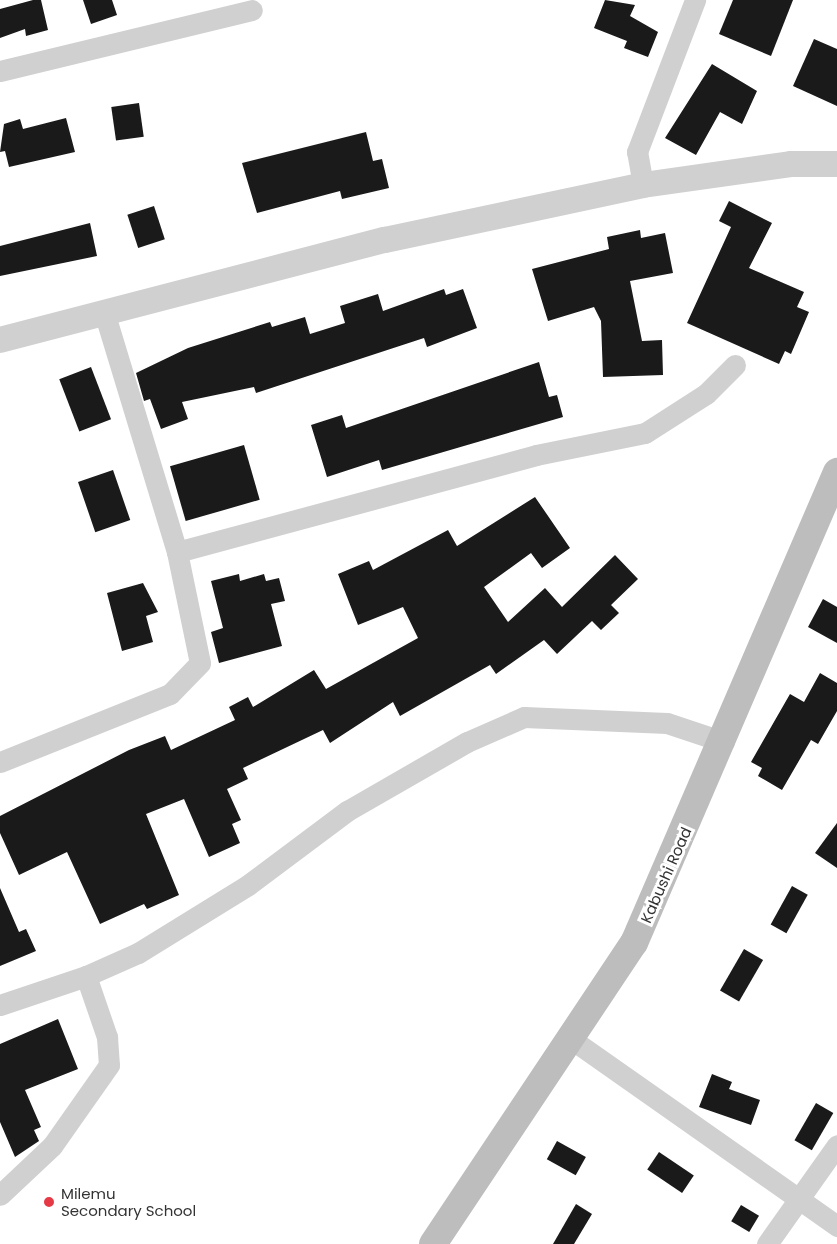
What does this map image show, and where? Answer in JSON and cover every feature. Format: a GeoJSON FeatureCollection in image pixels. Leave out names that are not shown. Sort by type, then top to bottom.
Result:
{"type":"FeatureCollection","features":[{"type":"Feature","properties":{"kind":"main road","name":"Kabushi Road"},"geometry":{"type":"LineString","coordinates":[[433,1244],[574,1041],[634,943],[724,742],[837,472]]}},
{"type":"Feature","properties":{"kind":"street"},"geometry":{"type":"LineString","coordinates":[[643,185],[637,152],[695,0]]}},
{"type":"Feature","properties":{"kind":"street"},"geometry":{"type":"LineString","coordinates":[[0,71],[252,9]]}},
{"type":"Feature","properties":{"kind":"street"},"geometry":{"type":"LineString","coordinates":[[0,340],[385,240],[643,185],[792,164],[837,164]]}},
{"type":"Feature","properties":{"kind":"street"},"geometry":{"type":"LineString","coordinates":[[0,762],[170,694],[189,679],[200,663],[197,634],[177,552],[104,312]]}},
{"type":"Feature","properties":{"kind":"street"},"geometry":{"type":"LineString","coordinates":[[177,552],[537,455],[645,433],[706,394],[735,365]]}},
{"type":"Feature","properties":{"kind":"street"},"geometry":{"type":"LineString","coordinates":[[0,1005],[86,976],[138,953],[248,885],[347,811],[467,742],[524,717],[667,723],[724,742]]}},
{"type":"Feature","properties":{"kind":"street"},"geometry":{"type":"LineString","coordinates":[[0,1195],[52,1146],[109,1065],[107,1037],[86,976]]}},
{"type":"Feature","properties":{"kind":"street"},"geometry":{"type":"LineString","coordinates":[[574,1041],[837,1226]]}},
{"type":"Feature","properties":{"kind":"street"},"geometry":{"type":"LineString","coordinates":[[767,1244],[796,1198],[837,1145]]}},
{"type":"Feature","properties":{"kind":"building"},"geometry":{"type":"Polygon","coordinates":[[[41,0],[48,30],[26,36],[25,29],[0,38],[0,9],[41,0]]]}},
{"type":"Feature","properties":{"kind":"building"},"geometry":{"type":"Polygon","coordinates":[[[83,0],[112,0],[117,15],[91,24],[83,0]]]}},
{"type":"Feature","properties":{"kind":"building"},"geometry":{"type":"Polygon","coordinates":[[[605,0],[635,5],[630,16],[658,32],[648,57],[624,48],[627,41],[594,28],[605,0]]]}},
{"type":"Feature","properties":{"kind":"building"},"geometry":{"type":"Polygon","coordinates":[[[733,0],[793,0],[771,56],[719,34],[733,0]]]}},
{"type":"Feature","properties":{"kind":"building"},"geometry":{"type":"Polygon","coordinates":[[[814,39],[837,49],[837,106],[793,86],[814,39]]]}},
{"type":"Feature","properties":{"kind":"building"},"geometry":{"type":"Polygon","coordinates":[[[712,64],[757,91],[742,124],[720,112],[696,155],[665,138],[712,64]]]}},
{"type":"Feature","properties":{"kind":"building"},"geometry":{"type":"Polygon","coordinates":[[[139,103],[144,137],[116,141],[111,107],[139,103]]]}},
{"type":"Feature","properties":{"kind":"building"},"geometry":{"type":"Polygon","coordinates":[[[66,118],[75,152],[9,167],[5,151],[0,152],[4,124],[20,119],[23,129],[66,118]]]}},
{"type":"Feature","properties":{"kind":"building"},"geometry":{"type":"Polygon","coordinates":[[[366,132],[373,161],[382,159],[389,188],[342,199],[340,191],[257,213],[242,163],[366,132]]]}},
{"type":"Feature","properties":{"kind":"building"},"geometry":{"type":"Polygon","coordinates":[[[729,201],[772,223],[749,268],[804,292],[797,307],[809,312],[791,354],[785,351],[779,364],[687,323],[731,227],[719,221],[729,201]]]}},
{"type":"Feature","properties":{"kind":"building"},"geometry":{"type":"Polygon","coordinates":[[[154,206],[165,239],[138,248],[127,215],[154,206]]]}},
{"type":"Feature","properties":{"kind":"building"},"geometry":{"type":"Polygon","coordinates":[[[90,223],[97,256],[0,276],[0,246],[90,223]]]}},
{"type":"Feature","properties":{"kind":"building"},"geometry":{"type":"Polygon","coordinates":[[[640,230],[641,238],[665,233],[673,273],[630,281],[642,341],[662,340],[663,375],[603,377],[601,321],[594,307],[548,321],[532,269],[609,249],[607,237],[640,230]]]}},
{"type":"Feature","properties":{"kind":"building"},"geometry":{"type":"Polygon","coordinates":[[[444,289],[446,295],[463,289],[477,328],[427,347],[424,338],[256,393],[254,387],[182,402],[188,419],[161,429],[150,399],[144,401],[136,373],[188,348],[270,322],[272,327],[305,317],[310,334],[345,323],[340,306],[378,294],[383,311],[444,289]]]}},
{"type":"Feature","properties":{"kind":"building"},"geometry":{"type":"Polygon","coordinates":[[[539,362],[549,397],[557,395],[563,417],[382,470],[379,460],[327,477],[311,425],[342,415],[346,428],[539,362]]]}},
{"type":"Feature","properties":{"kind":"building"},"geometry":{"type":"Polygon","coordinates":[[[91,367],[111,419],[79,431],[59,379],[91,367]]]}},
{"type":"Feature","properties":{"kind":"building"},"geometry":{"type":"Polygon","coordinates":[[[244,445],[260,500],[186,521],[170,466],[244,445]]]}},
{"type":"Feature","properties":{"kind":"building"},"geometry":{"type":"Polygon","coordinates":[[[113,470],[130,520],[95,532],[78,482],[113,470]]]}},
{"type":"Feature","properties":{"kind":"building"},"geometry":{"type":"Polygon","coordinates":[[[535,497],[570,548],[542,568],[531,553],[484,587],[508,622],[545,588],[562,607],[615,555],[638,579],[611,605],[619,613],[601,630],[592,621],[557,654],[544,640],[496,674],[490,665],[400,716],[393,702],[330,743],[323,730],[243,768],[248,779],[227,789],[241,820],[232,824],[240,843],[209,857],[184,799],[146,814],[179,895],[147,909],[144,904],[100,924],[67,852],[19,875],[0,833],[0,816],[129,750],[165,736],[171,750],[235,720],[229,707],[248,697],[253,707],[314,670],[326,689],[418,638],[403,607],[358,625],[338,574],[369,561],[373,570],[448,530],[457,546],[535,497]]]}},
{"type":"Feature","properties":{"kind":"building"},"geometry":{"type":"Polygon","coordinates":[[[239,574],[240,581],[264,574],[266,581],[279,578],[285,601],[271,604],[282,646],[219,663],[211,632],[223,628],[211,581],[239,574]]]}},
{"type":"Feature","properties":{"kind":"building"},"geometry":{"type":"Polygon","coordinates":[[[143,583],[158,612],[146,616],[153,642],[122,651],[107,593],[143,583]]]}},
{"type":"Feature","properties":{"kind":"building"},"geometry":{"type":"Polygon","coordinates":[[[823,599],[837,607],[837,643],[808,627],[823,599]]]}},
{"type":"Feature","properties":{"kind":"building"},"geometry":{"type":"Polygon","coordinates":[[[820,673],[837,683],[837,711],[818,744],[811,740],[782,790],[758,776],[762,768],[751,762],[790,694],[804,702],[820,673]]]}},
{"type":"Feature","properties":{"kind":"building"},"geometry":{"type":"Polygon","coordinates":[[[837,823],[837,868],[815,853],[837,823]]]}},
{"type":"Feature","properties":{"kind":"building"},"geometry":{"type":"Polygon","coordinates":[[[792,886],[808,895],[786,933],[771,924],[792,886]]]}},
{"type":"Feature","properties":{"kind":"building"},"geometry":{"type":"Polygon","coordinates":[[[0,888],[19,932],[26,929],[36,951],[0,966],[0,888]]]}},
{"type":"Feature","properties":{"kind":"building"},"geometry":{"type":"Polygon","coordinates":[[[744,949],[763,960],[739,1002],[720,991],[744,949]]]}},
{"type":"Feature","properties":{"kind":"building"},"geometry":{"type":"Polygon","coordinates":[[[58,1019],[78,1069],[25,1090],[41,1127],[34,1130],[39,1141],[15,1157],[0,1122],[0,1044],[58,1019]]]}},
{"type":"Feature","properties":{"kind":"building"},"geometry":{"type":"Polygon","coordinates":[[[712,1074],[732,1082],[729,1089],[760,1100],[751,1125],[699,1107],[712,1074]]]}},
{"type":"Feature","properties":{"kind":"building"},"geometry":{"type":"Polygon","coordinates":[[[816,1103],[833,1113],[812,1150],[794,1140],[816,1103]]]}},
{"type":"Feature","properties":{"kind":"building"},"geometry":{"type":"Polygon","coordinates":[[[557,1141],[586,1157],[576,1175],[547,1159],[557,1141]]]}},
{"type":"Feature","properties":{"kind":"building"},"geometry":{"type":"Polygon","coordinates":[[[659,1152],[694,1175],[682,1193],[647,1169],[659,1152]]]}},
{"type":"Feature","properties":{"kind":"building"},"geometry":{"type":"Polygon","coordinates":[[[576,1204],[592,1214],[574,1244],[553,1244],[576,1204]]]}},
{"type":"Feature","properties":{"kind":"building"},"geometry":{"type":"Polygon","coordinates":[[[741,1205],[759,1216],[749,1232],[731,1221],[741,1205]]]}},
{"type":"Feature","properties":{"kind":"place","name":"Milemu Secondary School"},"geometry":{"type":"Point","coordinates":[49,1202]}}]}
